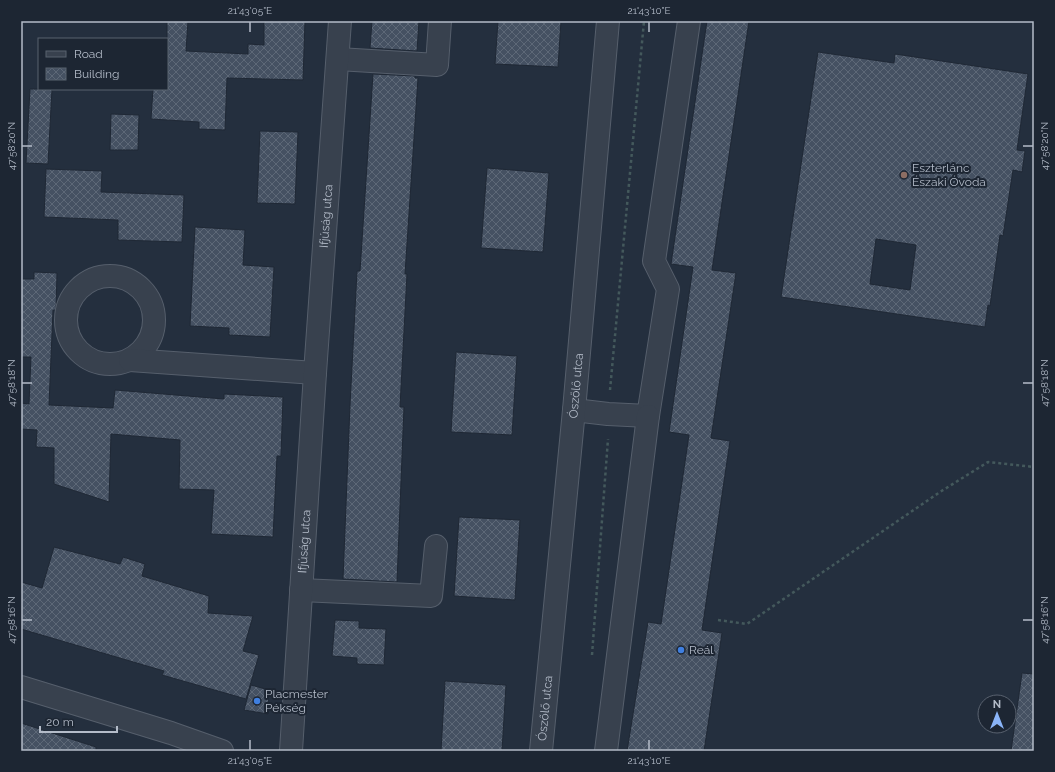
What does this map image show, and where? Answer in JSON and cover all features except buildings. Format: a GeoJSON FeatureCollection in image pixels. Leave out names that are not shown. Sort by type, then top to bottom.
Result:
{"type":"FeatureCollection","features":[{"type":"Feature","properties":{"kind":"street","name":"Ifjúság utca"},"geometry":{"type":"LineString","coordinates":[[291,751],[315,373],[340,21]]}},
{"type":"Feature","properties":{"kind":"street"},"geometry":{"type":"LineString","coordinates":[[338,58],[438,65],[440,21]]}},
{"type":"Feature","properties":{"kind":"street","name":"Ószőlő utca"},"geometry":{"type":"LineString","coordinates":[[541,751],[574,410],[608,21]]}},
{"type":"Feature","properties":{"kind":"street"},"geometry":{"type":"LineString","coordinates":[[606,751],[648,416],[668,289],[654,261],[689,21]]}},
{"type":"Feature","properties":{"kind":"street"},"geometry":{"type":"LineString","coordinates":[[130,360],[141,352],[151,340],[155,325],[154,310],[148,296],[137,284],[124,277],[109,275],[94,278],[80,286],[71,298],[66,312],[65,326],[69,339],[77,351],[95,362],[102,364],[116,364],[130,360],[315,373]]}},
{"type":"Feature","properties":{"kind":"street"},"geometry":{"type":"LineString","coordinates":[[574,410],[608,414],[648,416]]}},
{"type":"Feature","properties":{"kind":"street","name":"Ifjúság utca"},"geometry":{"type":"LineString","coordinates":[[301,590],[431,596],[436,546]]}},
{"type":"Feature","properties":{"kind":"street"},"geometry":{"type":"LineString","coordinates":[[21,687],[171,733],[222,751]]}},
{"type":"Feature","properties":{"kind":"path"},"geometry":{"type":"LineString","coordinates":[[591,663],[608,414],[644,21]]}},
{"type":"Feature","properties":{"kind":"path"},"geometry":{"type":"LineString","coordinates":[[718,620],[747,624],[940,492],[988,462],[1034,467]]}},
{"type":"Feature","properties":{"kind":"place","name":"Eszterlánc Északi Óvoda"},"geometry":{"type":"Point","coordinates":[904,175]}},
{"type":"Feature","properties":{"kind":"place","name":"Reál"},"geometry":{"type":"Point","coordinates":[681,650]}},
{"type":"Feature","properties":{"kind":"place","name":"Placmester Pékség"},"geometry":{"type":"Point","coordinates":[257,701]}}]}
